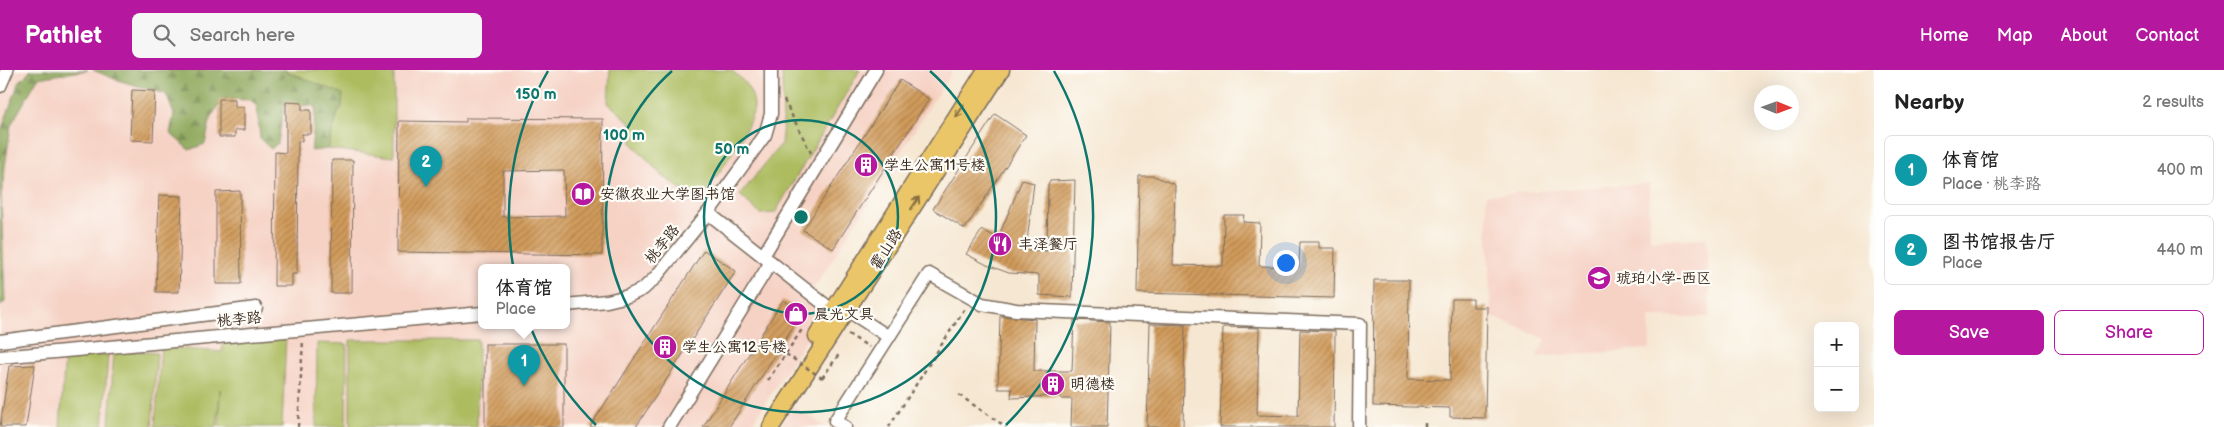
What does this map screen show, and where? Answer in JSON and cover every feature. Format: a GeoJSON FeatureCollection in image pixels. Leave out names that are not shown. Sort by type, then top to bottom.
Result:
{"type":"FeatureCollection","features":[{"type":"Feature","properties":{"kind":"main road","name":"霍山路"},"geometry":{"type":"LineString","coordinates":[[771,427],[986,70]]}},
{"type":"Feature","properties":{"kind":"main road","name":"霍山路"},"geometry":{"type":"LineString","coordinates":[[759,427],[839,316],[1001,70]]}},
{"type":"Feature","properties":{"kind":"street"},"geometry":{"type":"LineString","coordinates":[[0,86],[6,70]]}},
{"type":"Feature","properties":{"kind":"street"},"geometry":{"type":"LineString","coordinates":[[669,427],[767,259],[818,165],[876,70]]}},
{"type":"Feature","properties":{"kind":"street","name":"桃李路"},"geometry":{"type":"LineString","coordinates":[[570,305],[607,301],[628,296],[643,289],[655,278],[708,213],[765,136],[771,114],[771,73]]}},
{"type":"Feature","properties":{"kind":"street"},"geometry":{"type":"LineString","coordinates":[[708,213],[839,316],[890,337]]}},
{"type":"Feature","properties":{"kind":"street"},"geometry":{"type":"LineString","coordinates":[[844,427],[835,421],[929,274],[971,299],[992,307],[1016,310],[1360,324],[1359,427]]}},
{"type":"Feature","properties":{"kind":"street"},"geometry":{"type":"LineString","coordinates":[[0,341],[256,308]]}},
{"type":"Feature","properties":{"kind":"street","name":"桃李路"},"geometry":{"type":"LineString","coordinates":[[0,357],[478,313]]}},
{"type":"Feature","properties":{"kind":"path"},"geometry":{"type":"LineString","coordinates":[[771,73],[818,165]]}},
{"type":"Feature","properties":{"kind":"path"},"geometry":{"type":"LineString","coordinates":[[890,427],[971,299]]}},
{"type":"Feature","properties":{"kind":"path"},"geometry":{"type":"LineString","coordinates":[[839,316],[879,353]]}},
{"type":"Feature","properties":{"kind":"path"},"geometry":{"type":"LineString","coordinates":[[768,380],[803,328]]}},
{"type":"Feature","properties":{"kind":"path"},"geometry":{"type":"LineString","coordinates":[[298,427],[304,329]]}},
{"type":"Feature","properties":{"kind":"path"},"geometry":{"type":"LineString","coordinates":[[786,354],[822,378],[840,353]]}},
{"type":"Feature","properties":{"kind":"path"},"geometry":{"type":"LineString","coordinates":[[959,395],[1006,427]]}},
{"type":"Feature","properties":{"kind":"path"},"geometry":{"type":"LineString","coordinates":[[1425,421],[1425,427]]}},
{"type":"Feature","properties":{"kind":"shaded area"},"geometry":{"type":"Polygon","coordinates":[[[0,70],[953,70],[811,293],[828,305],[750,427],[0,427],[0,70]]]}},
{"type":"Feature","properties":{"kind":"shaded area","name":"琥珀小学-西区"},"geometry":{"type":"Polygon","coordinates":[[[1649,183],[1650,240],[1707,238],[1710,317],[1649,317],[1650,349],[1536,357],[1546,339],[1491,316],[1486,195],[1649,183]]]}},
{"type":"Feature","properties":{"kind":"shaded area"},"geometry":{"type":"Polygon","coordinates":[[[793,406],[826,427],[780,427],[793,406]]]}},
{"type":"Feature","properties":{"kind":"green space"},"geometry":{"type":"Polygon","coordinates":[[[31,70],[88,70],[38,78],[11,125],[1,196],[5,302],[0,306],[0,133],[19,82],[31,70]]]}},
{"type":"Feature","properties":{"kind":"green space"},"geometry":{"type":"Polygon","coordinates":[[[93,70],[282,70],[343,94],[342,107],[338,112],[328,149],[311,151],[316,106],[284,105],[278,143],[271,149],[260,139],[257,107],[251,100],[223,99],[211,117],[205,144],[189,150],[170,133],[174,114],[166,94],[117,80],[93,70]]]}},
{"type":"Feature","properties":{"kind":"green space"},"geometry":{"type":"Polygon","coordinates":[[[282,70],[394,70],[394,157],[328,149],[338,112],[342,107],[302,77],[282,70]]]}},
{"type":"Feature","properties":{"kind":"green space"},"geometry":{"type":"Polygon","coordinates":[[[610,70],[731,70],[746,85],[752,94],[754,105],[748,126],[699,202],[660,174],[632,143],[631,123],[608,103],[610,70]]]}},
{"type":"Feature","properties":{"kind":"green space"},"geometry":{"type":"Polygon","coordinates":[[[782,70],[860,70],[775,213],[760,214],[740,195],[781,144],[783,124],[782,70]]]}},
{"type":"Feature","properties":{"kind":"green space"},"geometry":{"type":"Polygon","coordinates":[[[224,333],[286,337],[282,427],[219,427],[220,389],[217,427],[155,427],[161,347],[222,352],[224,333]]]}},
{"type":"Feature","properties":{"kind":"green space"},"geometry":{"type":"Polygon","coordinates":[[[350,340],[478,340],[477,427],[350,427],[350,340]]]}},
{"type":"Feature","properties":{"kind":"green space"},"geometry":{"type":"Polygon","coordinates":[[[317,343],[347,344],[346,427],[316,427],[317,343]]]}},
{"type":"Feature","properties":{"kind":"green space"},"geometry":{"type":"Polygon","coordinates":[[[114,350],[157,353],[152,427],[109,427],[114,350]]]}},
{"type":"Feature","properties":{"kind":"green space"},"geometry":{"type":"Polygon","coordinates":[[[65,353],[108,355],[103,427],[60,427],[65,353]]]}},
{"type":"Feature","properties":{"kind":"building","name":"学生公寓11号楼"},"geometry":{"type":"Polygon","coordinates":[[[900,80],[929,99],[833,249],[803,230],[900,80]]]}},
{"type":"Feature","properties":{"kind":"building"},"geometry":{"type":"Polygon","coordinates":[[[132,90],[155,91],[153,141],[130,140],[132,90]]]}},
{"type":"Feature","properties":{"kind":"building"},"geometry":{"type":"Polygon","coordinates":[[[219,99],[235,99],[235,107],[244,107],[244,130],[235,130],[235,137],[219,137],[219,99]]]}},
{"type":"Feature","properties":{"kind":"building"},"geometry":{"type":"Polygon","coordinates":[[[286,102],[302,103],[302,110],[311,110],[311,134],[302,134],[302,141],[298,141],[297,274],[292,274],[292,286],[274,286],[275,152],[286,153],[286,102]]]}},
{"type":"Feature","properties":{"kind":"building"},"geometry":{"type":"Polygon","coordinates":[[[995,114],[1026,135],[965,229],[933,209],[995,114]]]}},
{"type":"Feature","properties":{"kind":"building","name":"安徽农业大学图书馆"},"geometry":{"type":"Polygon","coordinates":[[[466,118],[603,119],[602,255],[398,252],[399,121],[466,122],[466,118]],[[564,170],[503,171],[503,217],[565,216],[564,170]]]}},
{"type":"Feature","properties":{"kind":"building"},"geometry":{"type":"Polygon","coordinates":[[[332,160],[353,160],[352,293],[331,293],[332,160]]]}},
{"type":"Feature","properties":{"kind":"building"},"geometry":{"type":"Polygon","coordinates":[[[1139,176],[1154,176],[1175,185],[1173,265],[1223,266],[1224,215],[1244,215],[1243,222],[1260,223],[1259,266],[1299,267],[1300,242],[1319,242],[1319,248],[1335,248],[1334,298],[1137,293],[1139,176]]]}},
{"type":"Feature","properties":{"kind":"building","name":"丰泽餐厅"},"geometry":{"type":"Polygon","coordinates":[[[1022,180],[1034,183],[1026,250],[1047,251],[1048,185],[1050,181],[1075,180],[1072,297],[1039,295],[1039,275],[1009,273],[987,265],[966,254],[982,230],[998,238],[1022,180]]]}},
{"type":"Feature","properties":{"kind":"building"},"geometry":{"type":"Polygon","coordinates":[[[240,191],[241,284],[216,284],[216,192],[240,191]]]}},
{"type":"Feature","properties":{"kind":"building"},"geometry":{"type":"Polygon","coordinates":[[[159,195],[182,196],[179,292],[156,292],[159,195]]]}},
{"type":"Feature","properties":{"kind":"building","name":"学生公寓12号楼"},"geometry":{"type":"Polygon","coordinates":[[[704,250],[736,271],[636,427],[590,427],[704,250]]]}},
{"type":"Feature","properties":{"kind":"building"},"geometry":{"type":"Polygon","coordinates":[[[1374,280],[1409,280],[1408,379],[1450,380],[1452,299],[1473,299],[1473,307],[1487,307],[1485,418],[1450,417],[1450,408],[1373,406],[1374,280]]]}},
{"type":"Feature","properties":{"kind":"building"},"geometry":{"type":"Polygon","coordinates":[[[783,300],[802,312],[755,387],[729,427],[703,427],[783,300]]]}},
{"type":"Feature","properties":{"kind":"building"},"geometry":{"type":"Polygon","coordinates":[[[1000,316],[1035,319],[1034,371],[1072,371],[1074,320],[1110,322],[1107,427],[1071,427],[1072,399],[1061,399],[1061,396],[1011,398],[1012,389],[998,389],[1000,316]]]}},
{"type":"Feature","properties":{"kind":"building"},"geometry":{"type":"Polygon","coordinates":[[[1150,324],[1185,325],[1183,427],[1147,427],[1150,324]]]}},
{"type":"Feature","properties":{"kind":"building"},"geometry":{"type":"Polygon","coordinates":[[[1223,327],[1259,328],[1257,415],[1298,416],[1300,330],[1335,331],[1334,427],[1220,427],[1223,327]]]}},
{"type":"Feature","properties":{"kind":"building"},"geometry":{"type":"Polygon","coordinates":[[[485,344],[564,344],[564,427],[485,427],[485,344]]]}},
{"type":"Feature","properties":{"kind":"building"},"geometry":{"type":"Polygon","coordinates":[[[35,365],[26,427],[0,427],[9,366],[35,365]]]}},
{"type":"Feature","properties":{"kind":"place","name":"学生公寓11号楼"},"geometry":{"type":"Point","coordinates":[866,165]}},
{"type":"Feature","properties":{"kind":"place","name":"图书馆报告厅"},"geometry":{"type":"Point","coordinates":[426,187]}},
{"type":"Feature","properties":{"kind":"place","name":"安徽农业大学图书馆"},"geometry":{"type":"Point","coordinates":[583,194]}},
{"type":"Feature","properties":{"kind":"place","name":"丰泽餐厅"},"geometry":{"type":"Point","coordinates":[1000,244]}},
{"type":"Feature","properties":{"kind":"place","name":"琥珀小学-西区"},"geometry":{"type":"Point","coordinates":[1599,278]}},
{"type":"Feature","properties":{"kind":"place","name":"晨光文具"},"geometry":{"type":"Point","coordinates":[796,314]}},
{"type":"Feature","properties":{"kind":"place","name":"学生公寓12号楼"},"geometry":{"type":"Point","coordinates":[665,347]}},
{"type":"Feature","properties":{"kind":"place","name":"明德楼"},"geometry":{"type":"Point","coordinates":[1053,384]}},
{"type":"Feature","properties":{"kind":"place","name":"体育馆"},"geometry":{"type":"Point","coordinates":[524,386]}}]}
